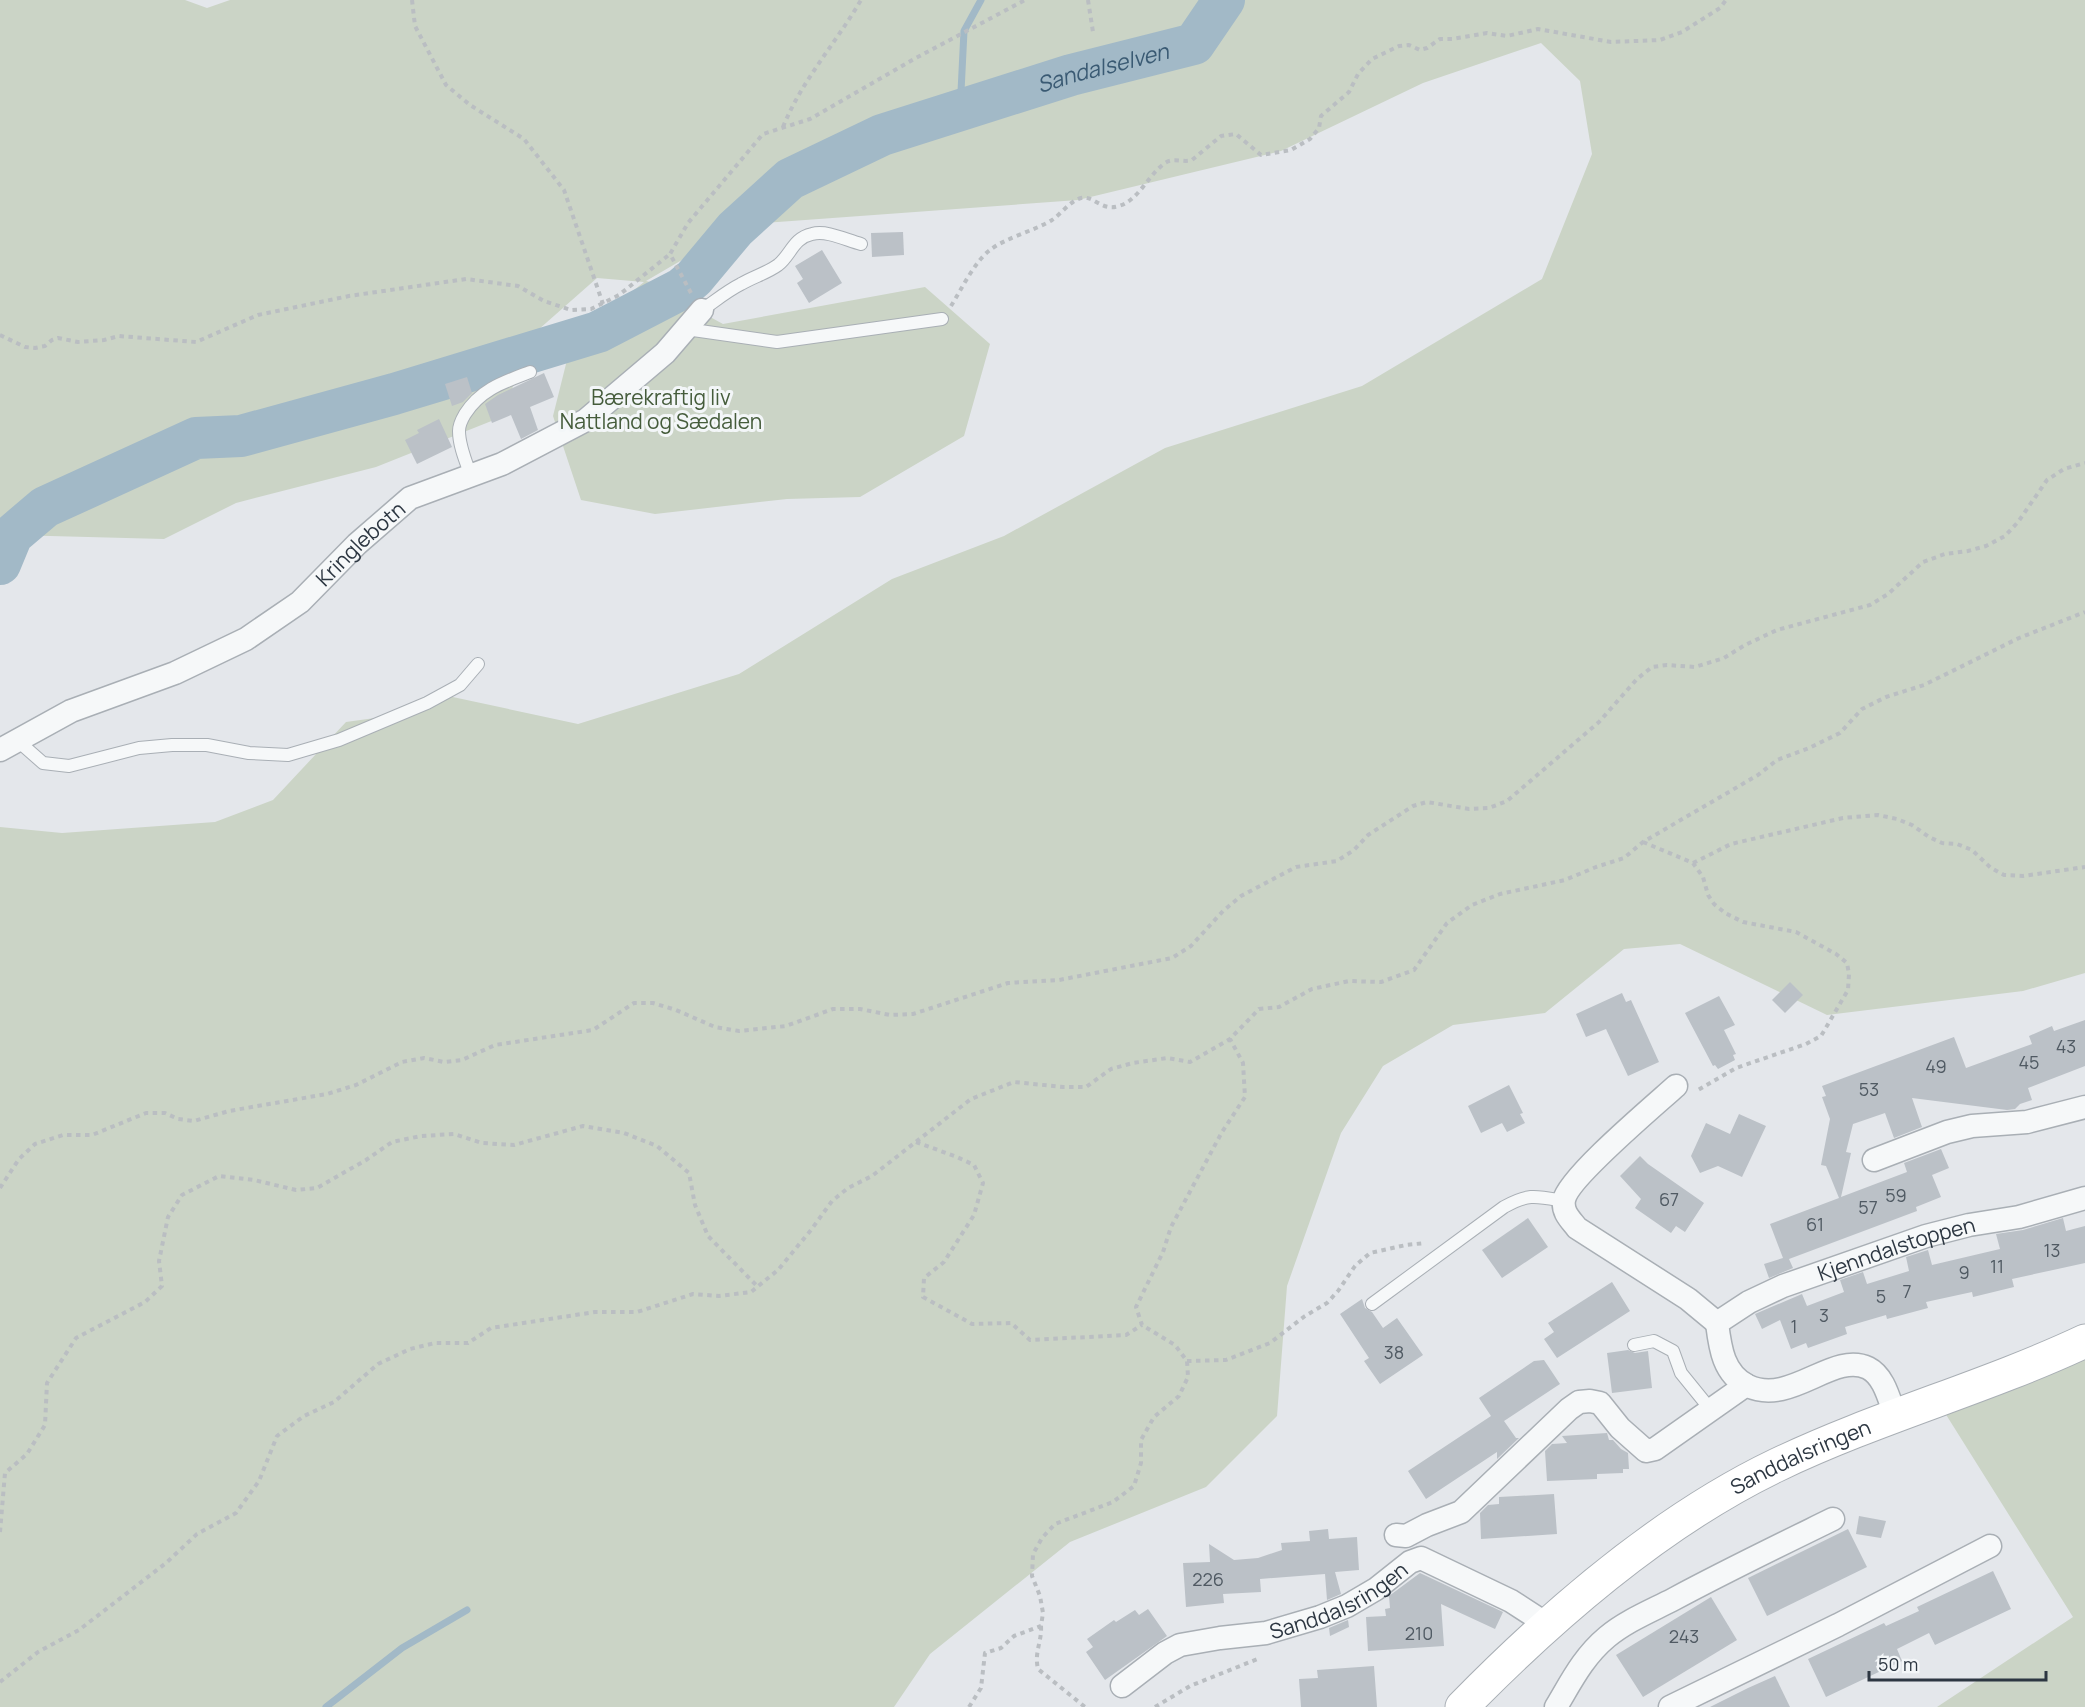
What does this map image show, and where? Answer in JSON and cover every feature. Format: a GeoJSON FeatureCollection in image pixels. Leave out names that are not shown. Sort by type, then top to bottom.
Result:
{"type":"FeatureCollection","features":[{"type":"Feature","properties":{"kind":"main road","name":"Sanddalsringen"},"geometry":{"type":"LineString","coordinates":[[1462,1707],[1511,1657],[1611,1571],[1715,1499],[1775,1466],[1828,1442],[2085,1341]]}},
{"type":"Feature","properties":{"kind":"street","name":"Kringlebotn"},"geometry":{"type":"LineString","coordinates":[[9,746],[71,711],[176,673],[246,639],[300,602],[357,544],[410,498],[502,464],[586,420],[665,353],[702,310]]}},
{"type":"Feature","properties":{"kind":"street"},"geometry":{"type":"LineString","coordinates":[[1670,1091],[1583,1171],[1568,1190],[1564,1202],[1564,1213],[1577,1228],[1688,1299],[1717,1323],[1724,1361],[1731,1372],[1746,1385],[1765,1390],[1783,1389],[1822,1373],[1854,1364],[1868,1368],[1878,1376],[1895,1415]]}},
{"type":"Feature","properties":{"kind":"street"},"geometry":{"type":"LineString","coordinates":[[1874,1160],[1947,1132],[1972,1126],[2027,1122],[2085,1107]]}},
{"type":"Feature","properties":{"kind":"street","name":"Kjenndalstoppen"},"geometry":{"type":"LineString","coordinates":[[1717,1323],[1749,1302],[1783,1286],[1926,1236],[1970,1225],[2019,1217],[2085,1198]]}},
{"type":"Feature","properties":{"kind":"street"},"geometry":{"type":"LineString","coordinates":[[1396,1535],[1406,1536],[1461,1512],[1579,1402],[1600,1403],[1620,1428],[1646,1451],[1655,1449],[1746,1385]]}},
{"type":"Feature","properties":{"kind":"street"},"geometry":{"type":"LineString","coordinates":[[1556,1707],[1579,1667],[1607,1637],[1630,1622],[1711,1579],[1833,1519]]}},
{"type":"Feature","properties":{"kind":"street"},"geometry":{"type":"LineString","coordinates":[[1670,1707],[1838,1625],[1990,1546]]}},
{"type":"Feature","properties":{"kind":"street","name":"Sanddalsringen"},"geometry":{"type":"LineString","coordinates":[[1122,1686],[1165,1653],[1180,1645],[1266,1633],[1320,1617],[1347,1606],[1376,1589],[1410,1562],[1421,1558],[1511,1601],[1548,1625]]}},
{"type":"Feature","properties":{"kind":"lane"},"geometry":{"type":"LineString","coordinates":[[702,310],[727,292],[781,263],[793,246],[804,236],[814,233],[827,234],[861,244]]}},
{"type":"Feature","properties":{"kind":"lane"},"geometry":{"type":"LineString","coordinates":[[686,329],[777,342],[942,319]]}},
{"type":"Feature","properties":{"kind":"lane"},"geometry":{"type":"LineString","coordinates":[[471,476],[461,444],[459,430],[462,419],[473,401],[490,388],[530,372]]}},
{"type":"Feature","properties":{"kind":"lane"},"geometry":{"type":"LineString","coordinates":[[9,746],[43,763],[69,766],[139,748],[172,745],[207,746],[249,753],[288,755],[339,740],[427,703],[460,685],[478,664]]}},
{"type":"Feature","properties":{"kind":"lane"},"geometry":{"type":"LineString","coordinates":[[1372,1304],[1504,1207],[1523,1196],[1564,1202]]}},
{"type":"Feature","properties":{"kind":"lane"},"geometry":{"type":"LineString","coordinates":[[1634,1345],[1654,1341],[1673,1351],[1681,1373],[1711,1410]]}},
{"type":"Feature","properties":{"kind":"path"},"geometry":{"type":"LineString","coordinates":[[412,0],[415,26],[446,85],[470,105],[524,139],[564,190],[603,304]]}},
{"type":"Feature","properties":{"kind":"path"},"geometry":{"type":"LineString","coordinates":[[782,128],[788,113],[820,60],[845,27],[861,0]]}},
{"type":"Feature","properties":{"kind":"path"},"geometry":{"type":"LineString","coordinates":[[0,335],[25,347],[35,348],[58,338],[78,342],[119,336],[196,342],[258,315],[349,296],[466,279],[518,286],[544,301],[571,309],[591,309],[619,296],[670,254],[688,223],[740,159],[764,134],[810,119],[957,35],[1025,0]]}},
{"type":"Feature","properties":{"kind":"path"},"geometry":{"type":"LineString","coordinates":[[1088,0],[1093,32]]}},
{"type":"Feature","properties":{"kind":"path"},"geometry":{"type":"LineString","coordinates":[[942,319],[978,264],[990,250],[1048,222],[1081,198],[1089,198],[1105,207],[1119,206],[1136,196],[1143,183],[1166,163],[1173,160],[1186,162],[1192,160],[1221,136],[1236,134],[1261,154],[1291,150],[1310,139],[1318,128],[1321,116],[1349,92],[1358,74],[1372,59],[1399,46],[1409,45],[1420,50],[1440,39],[1487,33],[1507,36],[1538,29],[1611,42],[1660,40],[1682,32],[1720,8],[1726,0]]}},
{"type":"Feature","properties":{"kind":"path"},"geometry":{"type":"LineString","coordinates":[[670,254],[688,287]]}},
{"type":"Feature","properties":{"kind":"path"},"geometry":{"type":"LineString","coordinates":[[0,1188],[19,1159],[35,1144],[63,1135],[92,1135],[146,1113],[165,1113],[178,1119],[194,1121],[229,1111],[327,1094],[357,1085],[402,1062],[424,1058],[444,1062],[462,1060],[495,1045],[593,1030],[634,1003],[653,1003],[715,1026],[739,1031],[786,1026],[833,1009],[860,1009],[890,1015],[913,1014],[1008,983],[1059,980],[1172,958],[1191,946],[1223,911],[1241,896],[1296,867],[1337,861],[1354,850],[1368,835],[1413,806],[1427,802],[1469,809],[1489,808],[1507,801],[1599,722],[1636,679],[1652,667],[1667,665],[1695,667],[1724,658],[1777,630],[1870,605],[1888,594],[1923,562],[1945,554],[1986,546],[2004,536],[2018,522],[2047,480],[2064,469],[2085,463]]}},
{"type":"Feature","properties":{"kind":"path"},"geometry":{"type":"LineString","coordinates":[[0,1682],[38,1652],[79,1630],[166,1563],[197,1534],[236,1513],[259,1481],[277,1436],[304,1416],[334,1402],[378,1364],[410,1349],[435,1343],[468,1343],[490,1328],[596,1312],[637,1312],[693,1294],[719,1296],[751,1292],[778,1270],[832,1201],[848,1188],[872,1176],[971,1099],[1014,1082],[1064,1087],[1086,1086],[1111,1069],[1133,1063],[1167,1058],[1190,1062],[1230,1039],[1259,1009],[1280,1007],[1312,989],[1349,981],[1381,982],[1414,970],[1447,923],[1472,904],[1500,894],[1565,880],[1624,858],[1643,842],[1758,775],[1777,760],[1840,733],[1862,709],[1886,697],[1924,685],[2019,638],[2085,612]]}},
{"type":"Feature","properties":{"kind":"path"},"geometry":{"type":"LineString","coordinates":[[1693,863],[1731,844],[1843,818],[1878,815],[1912,825],[1942,843],[1957,844],[1972,850],[2004,875],[2023,876],[2085,867]]}},
{"type":"Feature","properties":{"kind":"path"},"geometry":{"type":"LineString","coordinates":[[1643,842],[1693,863],[1703,877],[1708,896],[1725,914],[1743,922],[1796,932],[1836,954],[1846,963],[1850,974],[1848,990],[1821,1036],[1806,1044],[1736,1068],[1674,1104],[1670,1091]]}},
{"type":"Feature","properties":{"kind":"path"},"geometry":{"type":"LineString","coordinates":[[1085,1707],[1038,1669],[1036,1652],[1043,1613],[1040,1596],[1032,1576],[1033,1554],[1042,1538],[1055,1524],[1113,1503],[1134,1486],[1141,1463],[1141,1440],[1154,1417],[1179,1396],[1188,1377],[1187,1361],[1175,1346],[1142,1325],[1136,1307],[1163,1252],[1171,1227],[1222,1132],[1245,1097],[1243,1063],[1230,1039]]}},
{"type":"Feature","properties":{"kind":"path"},"geometry":{"type":"LineString","coordinates":[[0,1532],[5,1473],[27,1454],[45,1425],[47,1383],[76,1338],[145,1302],[162,1286],[159,1261],[168,1217],[182,1196],[219,1176],[254,1180],[296,1190],[317,1188],[392,1142],[411,1138],[454,1134],[482,1143],[514,1145],[583,1126],[606,1129],[624,1133],[657,1146],[689,1173],[695,1205],[708,1236],[757,1287]]}},
{"type":"Feature","properties":{"kind":"path"},"geometry":{"type":"LineString","coordinates":[[916,1142],[957,1156],[974,1165],[982,1183],[974,1215],[944,1262],[924,1278],[923,1297],[972,1324],[1011,1323],[1030,1340],[1126,1335],[1142,1325]]}},
{"type":"Feature","properties":{"kind":"path"},"geometry":{"type":"LineString","coordinates":[[1187,1361],[1226,1360],[1270,1343],[1305,1316],[1327,1303],[1338,1292],[1355,1266],[1370,1253],[1433,1242],[1451,1245]]}},
{"type":"Feature","properties":{"kind":"path"},"geometry":{"type":"LineString","coordinates":[[969,1707],[981,1688],[985,1653],[1001,1648],[1014,1636],[1041,1626]]}},
{"type":"Feature","properties":{"kind":"path"},"geometry":{"type":"LineString","coordinates":[[1155,1707],[1190,1686],[1269,1655]]}},
{"type":"Feature","properties":{"kind":"green space","name":"Bærekraftig liv Nattland og Sædalen"},"geometry":{"type":"Polygon","coordinates":[[[0,0],[185,0],[207,8],[230,0],[2085,0],[2085,973],[2023,991],[1827,1015],[1680,944],[1624,949],[1545,1013],[1453,1025],[1383,1066],[1341,1133],[1287,1286],[1277,1416],[1206,1487],[1070,1542],[930,1654],[894,1707],[0,1707],[0,827],[62,833],[215,822],[273,800],[346,722],[375,718],[434,693],[578,724],[739,674],[892,579],[1004,536],[1165,448],[1362,386],[1542,279],[1592,154],[1580,81],[1541,43],[1423,83],[1281,151],[1078,200],[764,223],[735,229],[646,281],[681,289],[688,305],[723,324],[925,287],[990,344],[964,436],[860,497],[787,499],[655,514],[581,500],[553,416],[572,340],[644,282],[597,278],[538,330],[499,418],[376,467],[236,503],[164,539],[12,535],[0,543],[0,0]]]}},
{"type":"Feature","properties":{"kind":"green space"},"geometry":{"type":"Polygon","coordinates":[[[2085,1347],[2085,1707],[1937,1707],[2073,1617],[1945,1413],[2085,1347]]]}},
{"type":"Feature","properties":{"kind":"building"},"geometry":{"type":"Polygon","coordinates":[[[903,232],[904,255],[872,257],[871,233],[903,232]]]}},
{"type":"Feature","properties":{"kind":"building"},"geometry":{"type":"Polygon","coordinates":[[[822,250],[842,283],[809,303],[797,283],[803,279],[795,266],[822,250]]]}},
{"type":"Feature","properties":{"kind":"building"},"geometry":{"type":"Polygon","coordinates":[[[544,373],[554,397],[530,407],[538,430],[521,439],[511,415],[492,423],[485,404],[498,395],[544,373]]]}},
{"type":"Feature","properties":{"kind":"building"},"geometry":{"type":"Polygon","coordinates":[[[467,377],[472,393],[463,402],[452,406],[445,384],[467,377]]]}},
{"type":"Feature","properties":{"kind":"building"},"geometry":{"type":"Polygon","coordinates":[[[439,419],[452,447],[417,464],[405,440],[419,433],[417,430],[439,419]]]}},
{"type":"Feature","properties":{"kind":"building"},"geometry":{"type":"Polygon","coordinates":[[[1790,982],[1803,995],[1785,1013],[1772,1000],[1790,982]]]}},
{"type":"Feature","properties":{"kind":"building"},"geometry":{"type":"Polygon","coordinates":[[[1622,993],[1626,1002],[1631,1000],[1659,1062],[1628,1076],[1606,1029],[1586,1037],[1576,1014],[1622,993]]]}},
{"type":"Feature","properties":{"kind":"building"},"geometry":{"type":"Polygon","coordinates":[[[1719,996],[1735,1025],[1724,1030],[1736,1054],[1733,1055],[1735,1060],[1718,1069],[1715,1065],[1713,1066],[1685,1013],[1719,996]]]}},
{"type":"Feature","properties":{"kind":"building"},"geometry":{"type":"Polygon","coordinates":[[[2085,1020],[2085,1066],[2028,1088],[2032,1100],[2020,1104],[2015,1109],[2007,1110],[1912,1098],[1922,1127],[1894,1138],[1885,1113],[1853,1124],[1846,1152],[1851,1153],[1841,1197],[1907,1172],[1904,1163],[1941,1149],[1949,1168],[1932,1175],[1941,1197],[1916,1207],[1917,1211],[1789,1259],[1793,1268],[1769,1278],[1764,1264],[1783,1258],[1770,1224],[1839,1198],[1826,1166],[1821,1165],[1830,1119],[1822,1097],[1826,1096],[1822,1086],[1954,1037],[1966,1068],[2032,1044],[2029,1036],[2052,1026],[2054,1031],[2085,1020]]]}},
{"type":"Feature","properties":{"kind":"building"},"geometry":{"type":"Polygon","coordinates":[[[1509,1085],[1523,1113],[1520,1114],[1525,1123],[1507,1132],[1502,1123],[1481,1133],[1468,1106],[1509,1085]]]}},
{"type":"Feature","properties":{"kind":"building"},"geometry":{"type":"Polygon","coordinates":[[[1739,1114],[1766,1126],[1742,1177],[1718,1166],[1700,1173],[1691,1156],[1706,1123],[1730,1134],[1739,1114]]]}},
{"type":"Feature","properties":{"kind":"building"},"geometry":{"type":"Polygon","coordinates":[[[1640,1156],[1704,1203],[1685,1232],[1676,1226],[1671,1233],[1635,1208],[1641,1199],[1620,1176],[1640,1156]]]}},
{"type":"Feature","properties":{"kind":"building"},"geometry":{"type":"Polygon","coordinates":[[[1528,1218],[1548,1247],[1502,1278],[1482,1250],[1528,1218]]]}},
{"type":"Feature","properties":{"kind":"building"},"geometry":{"type":"Polygon","coordinates":[[[2063,1218],[2066,1231],[2085,1226],[2085,1263],[2012,1279],[2014,1287],[1973,1297],[1972,1292],[1926,1302],[1928,1308],[1887,1319],[1886,1315],[1845,1327],[1847,1334],[1808,1348],[1806,1343],[1791,1349],[1780,1320],[1762,1329],[1755,1314],[1802,1294],[1807,1306],[1844,1292],[1840,1280],[1863,1272],[1867,1284],[1909,1271],[1906,1257],[1928,1250],[1932,1265],[2000,1249],[1996,1234],[2023,1230],[2063,1218]]]}},
{"type":"Feature","properties":{"kind":"building"},"geometry":{"type":"Polygon","coordinates":[[[1612,1282],[1630,1311],[1557,1358],[1544,1339],[1554,1332],[1548,1323],[1612,1282]]]}},
{"type":"Feature","properties":{"kind":"building"},"geometry":{"type":"Polygon","coordinates":[[[1362,1299],[1365,1308],[1372,1312],[1383,1328],[1397,1318],[1423,1355],[1380,1384],[1364,1361],[1369,1358],[1340,1314],[1362,1299]]]}},
{"type":"Feature","properties":{"kind":"building"},"geometry":{"type":"Polygon","coordinates":[[[1628,1350],[1635,1353],[1648,1351],[1652,1388],[1612,1393],[1607,1353],[1628,1350]]]}},
{"type":"Feature","properties":{"kind":"building"},"geometry":{"type":"Polygon","coordinates":[[[1544,1360],[1560,1384],[1504,1421],[1516,1438],[1519,1438],[1497,1459],[1497,1452],[1426,1499],[1408,1471],[1491,1416],[1479,1398],[1534,1361],[1544,1360]]]}},
{"type":"Feature","properties":{"kind":"building"},"geometry":{"type":"Polygon","coordinates":[[[1607,1433],[1609,1440],[1613,1440],[1628,1453],[1629,1469],[1623,1469],[1623,1473],[1597,1474],[1597,1479],[1547,1481],[1545,1451],[1552,1444],[1567,1443],[1562,1436],[1607,1433]]]}},
{"type":"Feature","properties":{"kind":"building"},"geometry":{"type":"Polygon","coordinates":[[[1554,1494],[1557,1534],[1481,1539],[1480,1513],[1488,1505],[1499,1504],[1499,1497],[1554,1494]]]}},
{"type":"Feature","properties":{"kind":"building"},"geometry":{"type":"Polygon","coordinates":[[[1859,1516],[1886,1521],[1881,1538],[1856,1534],[1859,1516]]]}},
{"type":"Feature","properties":{"kind":"building"},"geometry":{"type":"Polygon","coordinates":[[[1328,1529],[1329,1539],[1357,1537],[1359,1570],[1335,1572],[1341,1594],[1327,1600],[1325,1574],[1260,1579],[1261,1592],[1223,1594],[1224,1603],[1186,1607],[1183,1563],[1210,1562],[1209,1544],[1234,1560],[1258,1558],[1282,1550],[1281,1543],[1310,1541],[1309,1531],[1328,1529]]]}},
{"type":"Feature","properties":{"kind":"building"},"geometry":{"type":"Polygon","coordinates":[[[1848,1529],[1867,1567],[1767,1616],[1748,1578],[1848,1529]]]}},
{"type":"Feature","properties":{"kind":"building"},"geometry":{"type":"Polygon","coordinates":[[[1993,1571],[2011,1609],[1935,1645],[1929,1633],[1897,1649],[1902,1661],[1826,1697],[1808,1659],[1884,1623],[1886,1626],[1919,1611],[1917,1607],[1993,1571]]]}},
{"type":"Feature","properties":{"kind":"building"},"geometry":{"type":"Polygon","coordinates":[[[1420,1573],[1503,1612],[1495,1629],[1441,1604],[1444,1646],[1368,1651],[1366,1617],[1386,1616],[1385,1609],[1390,1608],[1389,1596],[1420,1573]]]}},
{"type":"Feature","properties":{"kind":"building"},"geometry":{"type":"Polygon","coordinates":[[[1711,1597],[1737,1640],[1643,1697],[1616,1655],[1711,1597]]]}},
{"type":"Feature","properties":{"kind":"building"},"geometry":{"type":"Polygon","coordinates":[[[1148,1609],[1167,1636],[1105,1680],[1086,1652],[1093,1647],[1087,1639],[1114,1620],[1116,1622],[1135,1610],[1139,1615],[1148,1609]]]}},
{"type":"Feature","properties":{"kind":"building"},"geometry":{"type":"Polygon","coordinates":[[[1348,1620],[1349,1627],[1330,1636],[1329,1628],[1348,1620]]]}},
{"type":"Feature","properties":{"kind":"building"},"geometry":{"type":"Polygon","coordinates":[[[1374,1666],[1377,1707],[1301,1707],[1299,1679],[1318,1678],[1317,1670],[1374,1666]]]}},
{"type":"Feature","properties":{"kind":"building"},"geometry":{"type":"Polygon","coordinates":[[[1775,1676],[1790,1707],[1710,1707],[1748,1688],[1775,1676]]]}},
{"type":"Feature","properties":{"kind":"waterway"},"geometry":{"type":"LineString","coordinates":[[960,112],[964,31],[981,0]]}},
{"type":"Feature","properties":{"kind":"waterway","name":"Sandalselven"},"geometry":{"type":"LineString","coordinates":[[0,564],[12,535],[45,507],[196,438],[241,436],[394,394],[598,332],[681,289],[694,278],[735,229],[790,179],[882,135],[1071,75],[1194,44],[1224,0]]}},
{"type":"Feature","properties":{"kind":"waterway"},"geometry":{"type":"LineString","coordinates":[[326,1707],[402,1648],[467,1610]]}}]}
